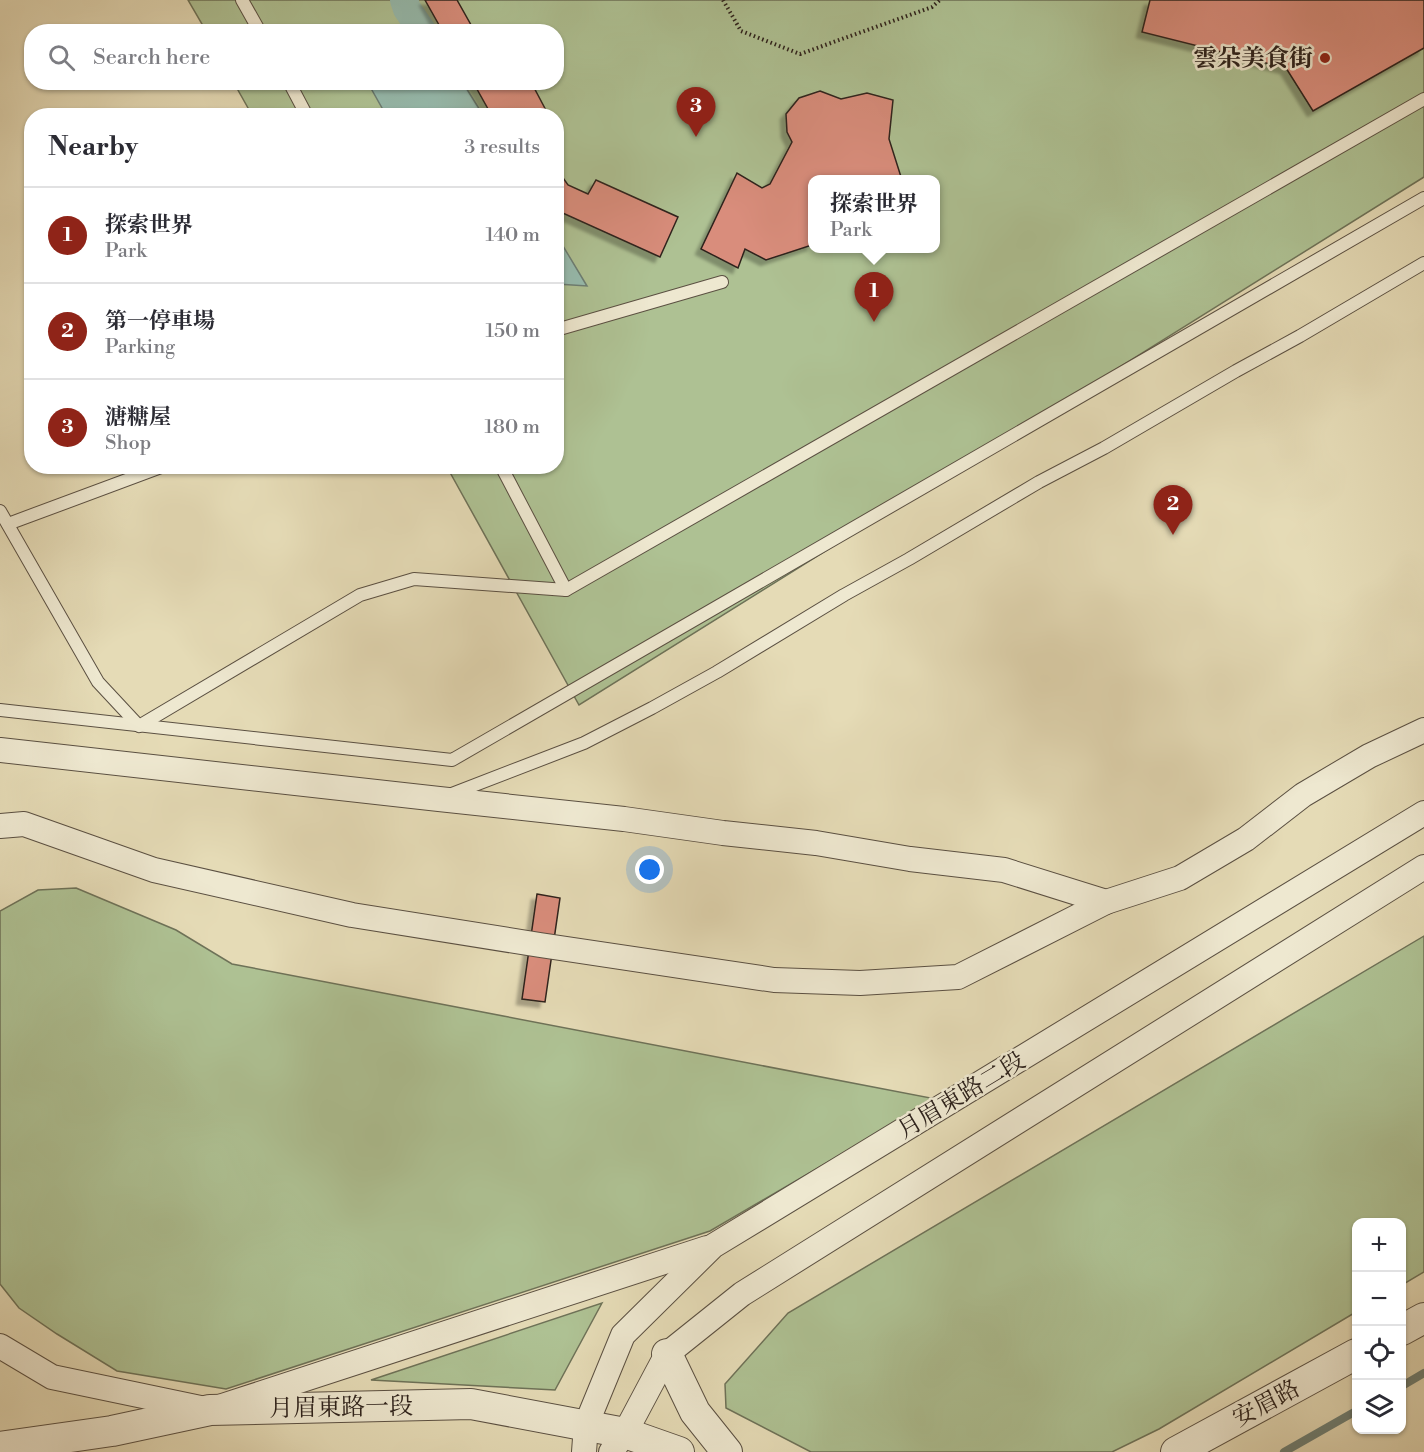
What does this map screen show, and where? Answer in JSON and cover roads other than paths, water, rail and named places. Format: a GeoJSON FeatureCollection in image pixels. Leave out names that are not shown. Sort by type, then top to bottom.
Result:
{"type":"FeatureCollection","features":[{"type":"Feature","properties":{"kind":"street"},"geometry":{"type":"LineString","coordinates":[[0,826],[24,824],[154,870],[352,915],[774,980],[860,983],[958,977],[1106,902],[1180,878],[1246,839],[1303,795],[1369,756],[1424,730]]}},
{"type":"Feature","properties":{"kind":"street"},"geometry":{"type":"LineString","coordinates":[[0,750],[624,819],[816,843],[909,859],[1004,870],[1106,902]]}},
{"type":"Feature","properties":{"kind":"street","name":"月眉東路二段"},"geometry":{"type":"LineString","coordinates":[[585,1438],[623,1335],[713,1246],[1424,813]]}},
{"type":"Feature","properties":{"kind":"street"},"geometry":{"type":"LineString","coordinates":[[618,1442],[667,1354],[742,1294],[1424,867]]}},
{"type":"Feature","properties":{"kind":"street"},"geometry":{"type":"LineString","coordinates":[[0,1346],[52,1377],[210,1410],[713,1246]]}},
{"type":"Feature","properties":{"kind":"street"},"geometry":{"type":"LineString","coordinates":[[1406,1327],[1424,1318]]}},
{"type":"Feature","properties":{"kind":"street"},"geometry":{"type":"LineString","coordinates":[[667,1354],[696,1413],[727,1452]]}},
{"type":"Feature","properties":{"kind":"street","name":"安眉路"},"geometry":{"type":"LineString","coordinates":[[1176,1452],[1352,1356]]}},
{"type":"Feature","properties":{"kind":"street","name":"月眉東路一段"},"geometry":{"type":"LineString","coordinates":[[0,1447],[112,1431],[210,1410],[471,1404],[585,1438],[679,1452]]}},
{"type":"Feature","properties":{"kind":"lane"},"geometry":{"type":"LineString","coordinates":[[242,0],[256,24]]}},
{"type":"Feature","properties":{"kind":"lane"},"geometry":{"type":"LineString","coordinates":[[293,90],[303,108]]}},
{"type":"Feature","properties":{"kind":"lane"},"geometry":{"type":"LineString","coordinates":[[139,726],[360,595],[414,579],[566,590],[1424,99]]}},
{"type":"Feature","properties":{"kind":"lane"},"geometry":{"type":"LineString","coordinates":[[0,710],[452,760],[1424,198]]}},
{"type":"Feature","properties":{"kind":"lane"},"geometry":{"type":"LineString","coordinates":[[438,799],[584,743],[652,708],[1039,482],[1104,448],[1424,263]]}},
{"type":"Feature","properties":{"kind":"lane"},"geometry":{"type":"LineString","coordinates":[[564,328],[722,282]]}},
{"type":"Feature","properties":{"kind":"lane"},"geometry":{"type":"LineString","coordinates":[[8,524],[142,474]]}},
{"type":"Feature","properties":{"kind":"lane"},"geometry":{"type":"LineString","coordinates":[[505,474],[566,590]]}},
{"type":"Feature","properties":{"kind":"lane"},"geometry":{"type":"LineString","coordinates":[[0,511],[98,682],[139,726]]}},
{"type":"Feature","properties":{"kind":"water"},"geometry":{"type":"Polygon","coordinates":[[[372,90],[467,90],[479,108],[382,108],[372,90]]]}},
{"type":"Feature","properties":{"kind":"water"},"geometry":{"type":"Polygon","coordinates":[[[564,248],[587,286],[564,284],[564,248]]]}},
{"type":"Feature","properties":{"kind":"waterway"},"geometry":{"type":"LineString","coordinates":[[404,0],[417,24]]}},
{"type":"Feature","properties":{"kind":"waterway"},"geometry":{"type":"LineString","coordinates":[[1406,1384],[1424,1373]]}},
{"type":"Feature","properties":{"kind":"waterway"},"geometry":{"type":"LineString","coordinates":[[1284,1452],[1352,1413]]}},
{"type":"Feature","properties":{"kind":"place","name":"雲朵美食街"},"geometry":{"type":"Point","coordinates":[1325,58]}},
{"type":"Feature","properties":{"kind":"place","name":"溏糖屋"},"geometry":{"type":"Point","coordinates":[696,137]}},
{"type":"Feature","properties":{"kind":"place","name":"探索世界"},"geometry":{"type":"Point","coordinates":[874,322]}},
{"type":"Feature","properties":{"kind":"place","name":"第一停車場"},"geometry":{"type":"Point","coordinates":[1173,535]}}]}
